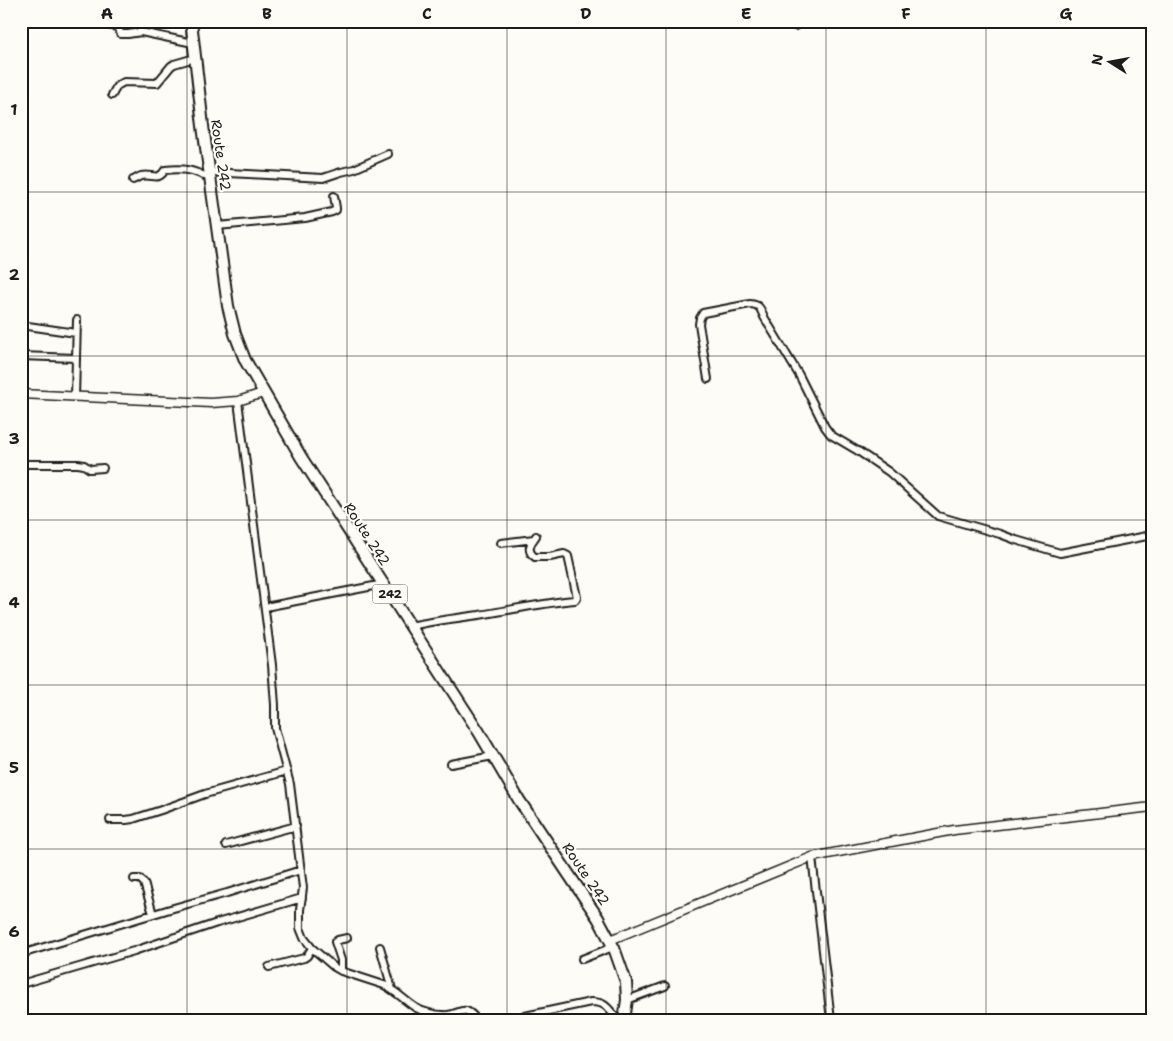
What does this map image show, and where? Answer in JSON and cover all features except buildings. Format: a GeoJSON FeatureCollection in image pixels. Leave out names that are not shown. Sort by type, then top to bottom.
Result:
{"type":"FeatureCollection","features":[{"type":"Feature","properties":{"kind":"main road","name":"Route 242"},"geometry":{"type":"LineString","coordinates":[[191,21],[225,292],[231,320],[245,360],[301,457],[384,584],[519,800],[598,918],[626,982],[627,1000],[624,1020]]}},
{"type":"Feature","properties":{"kind":"street"},"geometry":{"type":"LineString","coordinates":[[108,25],[117,27],[121,34],[140,32],[193,43]]}},
{"type":"Feature","properties":{"kind":"street"},"geometry":{"type":"LineString","coordinates":[[112,95],[117,86],[124,82],[157,83],[174,64],[195,60]]}},
{"type":"Feature","properties":{"kind":"street"},"geometry":{"type":"LineString","coordinates":[[133,180],[141,176],[158,177],[165,170],[172,169],[190,170],[210,176],[323,178],[354,169],[388,154]]}},
{"type":"Feature","properties":{"kind":"street"},"geometry":{"type":"LineString","coordinates":[[217,226],[305,218],[332,212],[336,210],[334,196]]}},
{"type":"Feature","properties":{"kind":"street"},"geometry":{"type":"LineString","coordinates":[[708,379],[698,324],[703,313],[750,304],[756,305],[759,307],[831,435],[889,472],[938,516],[1060,553],[1152,535]]}},
{"type":"Feature","properties":{"kind":"street"},"geometry":{"type":"LineString","coordinates":[[75,397],[77,320]]}},
{"type":"Feature","properties":{"kind":"street"},"geometry":{"type":"LineString","coordinates":[[21,325],[76,333]]}},
{"type":"Feature","properties":{"kind":"street"},"geometry":{"type":"LineString","coordinates":[[21,356],[76,358]]}},
{"type":"Feature","properties":{"kind":"street"},"geometry":{"type":"LineString","coordinates":[[21,394],[202,402],[238,401],[263,393]]}},
{"type":"Feature","properties":{"kind":"street"},"geometry":{"type":"LineString","coordinates":[[238,401],[265,607],[275,705],[275,728],[287,771],[296,826],[303,888],[300,928],[304,938],[312,948],[341,971],[384,985],[420,1010],[442,1015],[465,1010],[472,1013],[478,1020]]}},
{"type":"Feature","properties":{"kind":"street"},"geometry":{"type":"LineString","coordinates":[[21,464],[78,464],[90,469],[103,468]]}},
{"type":"Feature","properties":{"kind":"street"},"geometry":{"type":"LineString","coordinates":[[410,626],[443,619],[575,600],[578,597],[568,556],[564,554],[550,557],[535,557],[530,552],[530,546],[535,538],[501,543]]}},
{"type":"Feature","properties":{"kind":"street"},"geometry":{"type":"LineString","coordinates":[[265,607],[384,584]]}},
{"type":"Feature","properties":{"kind":"street"},"geometry":{"type":"LineString","coordinates":[[451,764],[493,756]]}},
{"type":"Feature","properties":{"kind":"street"},"geometry":{"type":"LineString","coordinates":[[110,820],[133,819],[205,794],[287,771]]}},
{"type":"Feature","properties":{"kind":"street"},"geometry":{"type":"LineString","coordinates":[[582,959],[611,944],[812,857],[954,830],[1152,807]]}},
{"type":"Feature","properties":{"kind":"street"},"geometry":{"type":"LineString","coordinates":[[226,845],[296,826]]}},
{"type":"Feature","properties":{"kind":"street"},"geometry":{"type":"LineString","coordinates":[[812,857],[831,1020]]}},
{"type":"Feature","properties":{"kind":"street"},"geometry":{"type":"LineString","coordinates":[[21,954],[300,870]]}},
{"type":"Feature","properties":{"kind":"street"},"geometry":{"type":"LineString","coordinates":[[134,879],[144,883],[153,914]]}},
{"type":"Feature","properties":{"kind":"street"},"geometry":{"type":"LineString","coordinates":[[21,984],[134,951],[302,898]]}},
{"type":"Feature","properties":{"kind":"street"},"geometry":{"type":"LineString","coordinates":[[341,971],[341,960],[336,942],[347,938]]}},
{"type":"Feature","properties":{"kind":"street"},"geometry":{"type":"LineString","coordinates":[[380,947],[392,989]]}},
{"type":"Feature","properties":{"kind":"street"},"geometry":{"type":"LineString","coordinates":[[269,967],[304,958],[312,948]]}},
{"type":"Feature","properties":{"kind":"street"},"geometry":{"type":"LineString","coordinates":[[627,1000],[665,986]]}},
{"type":"Feature","properties":{"kind":"street"},"geometry":{"type":"LineString","coordinates":[[506,1020],[598,1002],[604,1004],[618,1020]]}},
{"type":"Feature","properties":{"kind":"street"},"geometry":{"type":"LineString","coordinates":[[21,1007],[23,1020]]}}]}
